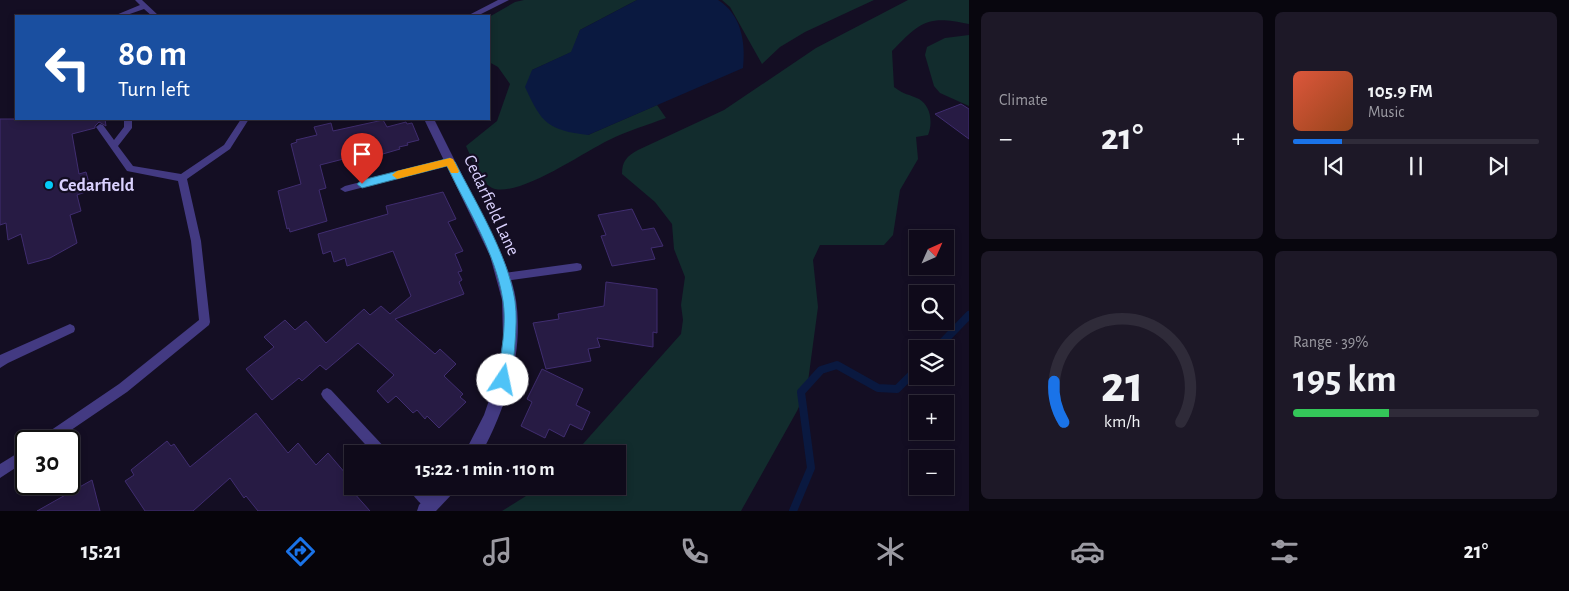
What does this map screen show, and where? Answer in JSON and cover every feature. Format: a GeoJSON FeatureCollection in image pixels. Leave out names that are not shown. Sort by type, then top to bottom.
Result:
{"type":"FeatureCollection","features":[{"type":"Feature","properties":{"kind":"street"},"geometry":{"type":"LineString","coordinates":[[474,15],[505,0]]}},
{"type":"Feature","properties":{"kind":"street","name":"Cedarfield Lane"},"geometry":{"type":"LineString","coordinates":[[429,120],[496,256],[504,277],[509,302],[510,323],[507,363],[498,397],[477,445]]}},
{"type":"Feature","properties":{"kind":"street"},"geometry":{"type":"LineString","coordinates":[[428,508],[440,495]]}},
{"type":"Feature","properties":{"kind":"lane"},"geometry":{"type":"LineString","coordinates":[[138,0],[155,15]]}},
{"type":"Feature","properties":{"kind":"lane"},"geometry":{"type":"LineString","coordinates":[[121,15],[144,6]]}},
{"type":"Feature","properties":{"kind":"lane"},"geometry":{"type":"LineString","coordinates":[[114,146],[128,128],[128,120]]}},
{"type":"Feature","properties":{"kind":"lane"},"geometry":{"type":"LineString","coordinates":[[100,127],[130,169],[182,178],[227,147],[244,120]]}},
{"type":"Feature","properties":{"kind":"lane"},"geometry":{"type":"LineString","coordinates":[[345,189],[450,162]]}},
{"type":"Feature","properties":{"kind":"lane"},"geometry":{"type":"LineString","coordinates":[[61,430],[123,388],[206,322],[196,241],[182,178]]}},
{"type":"Feature","properties":{"kind":"lane"},"geometry":{"type":"LineString","coordinates":[[504,277],[577,268]]}},
{"type":"Feature","properties":{"kind":"lane"},"geometry":{"type":"LineString","coordinates":[[0,363],[4,359],[70,328]]}},
{"type":"Feature","properties":{"kind":"lane"},"geometry":{"type":"LineString","coordinates":[[327,394],[375,445]]}},
{"type":"Feature","properties":{"kind":"lane"},"geometry":{"type":"LineString","coordinates":[[0,472],[15,462]]}},
{"type":"Feature","properties":{"kind":"lane"},"geometry":{"type":"LineString","coordinates":[[420,495],[428,508]]}},
{"type":"Feature","properties":{"kind":"green space"},"geometry":{"type":"Polygon","coordinates":[[[524,0],[637,0],[580,30],[572,52],[532,70],[588,135],[657,105],[666,118],[609,140],[552,172],[521,186],[495,189],[490,186],[481,177],[466,146],[497,121],[510,84],[498,67],[490,63],[490,16],[515,2],[524,0]]]}},
{"type":"Feature","properties":{"kind":"green space"},"geometry":{"type":"Polygon","coordinates":[[[722,0],[874,0],[805,32],[780,47],[762,64],[730,7],[722,0]]]}},
{"type":"Feature","properties":{"kind":"green space"},"geometry":{"type":"Polygon","coordinates":[[[908,0],[969,0],[969,24],[944,20],[926,23],[910,33],[892,51],[894,87],[919,99],[926,106],[931,120],[928,135],[916,137],[918,159],[900,190],[893,235],[884,245],[820,245],[813,260],[818,307],[807,389],[797,411],[741,511],[502,511],[528,495],[626,495],[626,445],[582,445],[681,334],[683,320],[681,305],[685,277],[674,249],[672,224],[655,202],[622,174],[626,159],[638,150],[724,110],[816,48],[908,0]]]}},
{"type":"Feature","properties":{"kind":"green space"},"geometry":{"type":"Polygon","coordinates":[[[969,35],[969,106],[940,93],[934,86],[925,55],[927,47],[945,38],[969,35]]]}},
{"type":"Feature","properties":{"kind":"water"},"geometry":{"type":"Polygon","coordinates":[[[637,0],[718,0],[726,6],[737,21],[744,48],[743,68],[588,135],[564,131],[548,123],[536,109],[525,87],[532,70],[571,52],[580,30],[637,0]]]}},
{"type":"Feature","properties":{"kind":"building"},"geometry":{"type":"Polygon","coordinates":[[[961,104],[969,109],[969,139],[935,114],[961,104]]]}},
{"type":"Feature","properties":{"kind":"building","name":"Cedarfield"},"geometry":{"type":"Polygon","coordinates":[[[0,119],[105,120],[106,126],[99,122],[95,128],[72,134],[79,174],[86,172],[91,190],[77,195],[81,211],[70,215],[77,243],[50,258],[28,264],[21,234],[8,240],[6,223],[0,225],[0,119]]]}},
{"type":"Feature","properties":{"kind":"building"},"geometry":{"type":"Polygon","coordinates":[[[383,120],[387,127],[406,122],[407,124],[412,123],[419,140],[407,143],[408,145],[399,147],[400,149],[369,158],[367,153],[320,165],[326,188],[319,190],[327,221],[290,232],[289,228],[287,229],[278,191],[301,184],[291,144],[297,142],[296,140],[317,135],[314,127],[331,123],[333,131],[383,120]]]}},
{"type":"Feature","properties":{"kind":"building"},"geometry":{"type":"Polygon","coordinates":[[[443,192],[456,219],[448,222],[463,251],[455,254],[462,271],[458,272],[462,280],[459,282],[464,294],[395,319],[435,354],[440,349],[456,364],[444,376],[463,394],[460,397],[466,402],[439,428],[427,416],[425,419],[417,410],[413,413],[396,396],[388,403],[377,391],[394,375],[358,343],[326,370],[320,365],[302,381],[299,378],[272,400],[246,369],[274,347],[264,337],[285,320],[295,330],[306,321],[326,343],[364,309],[370,315],[381,306],[390,314],[411,296],[393,251],[347,266],[345,258],[334,262],[331,251],[323,254],[318,234],[388,214],[386,206],[443,192]]]}},
{"type":"Feature","properties":{"kind":"building"},"geometry":{"type":"Polygon","coordinates":[[[632,209],[642,230],[654,228],[663,246],[651,248],[655,259],[612,266],[601,236],[606,235],[598,215],[632,209]]]}},
{"type":"Feature","properties":{"kind":"building"},"geometry":{"type":"Polygon","coordinates":[[[606,282],[657,289],[657,333],[653,332],[653,347],[597,338],[600,347],[588,349],[591,361],[546,369],[533,323],[559,319],[558,314],[604,306],[606,282]]]}},
{"type":"Feature","properties":{"kind":"building"},"geometry":{"type":"Polygon","coordinates":[[[542,369],[583,389],[576,405],[590,412],[582,430],[570,424],[564,437],[549,429],[545,438],[521,426],[532,402],[527,399],[542,369]]]}},
{"type":"Feature","properties":{"kind":"building"},"geometry":{"type":"Polygon","coordinates":[[[256,413],[288,453],[298,443],[316,465],[328,453],[344,472],[344,495],[356,495],[370,511],[258,511],[246,496],[244,498],[230,478],[193,511],[145,511],[125,481],[134,475],[131,470],[167,441],[171,446],[174,444],[190,467],[256,413]]]}},
{"type":"Feature","properties":{"kind":"building"},"geometry":{"type":"Polygon","coordinates":[[[92,480],[100,511],[37,511],[65,495],[80,495],[80,487],[92,480]]]}},
{"type":"Feature","properties":{"kind":"waterway"},"geometry":{"type":"LineString","coordinates":[[945,340],[969,315]]}},
{"type":"Feature","properties":{"kind":"waterway"},"geometry":{"type":"LineString","coordinates":[[793,511],[811,468],[801,392],[821,370],[837,365],[878,388],[897,389],[909,377]]}},
{"type":"Feature","properties":{"kind":"slow traffic"},"geometry":{"type":"LineString","coordinates":[[397,175],[450,162],[454,171]]}},
{"type":"Feature","properties":{"kind":"place","name":"Cedarfield"},"geometry":{"type":"Point","coordinates":[49,185]}},
{"type":"Feature","properties":{"kind":"route"},"geometry":{"type":"LineString","coordinates":[[362,184],[450,162],[496,256],[504,277],[509,302],[510,323],[507,363],[503,380]]}}]}
